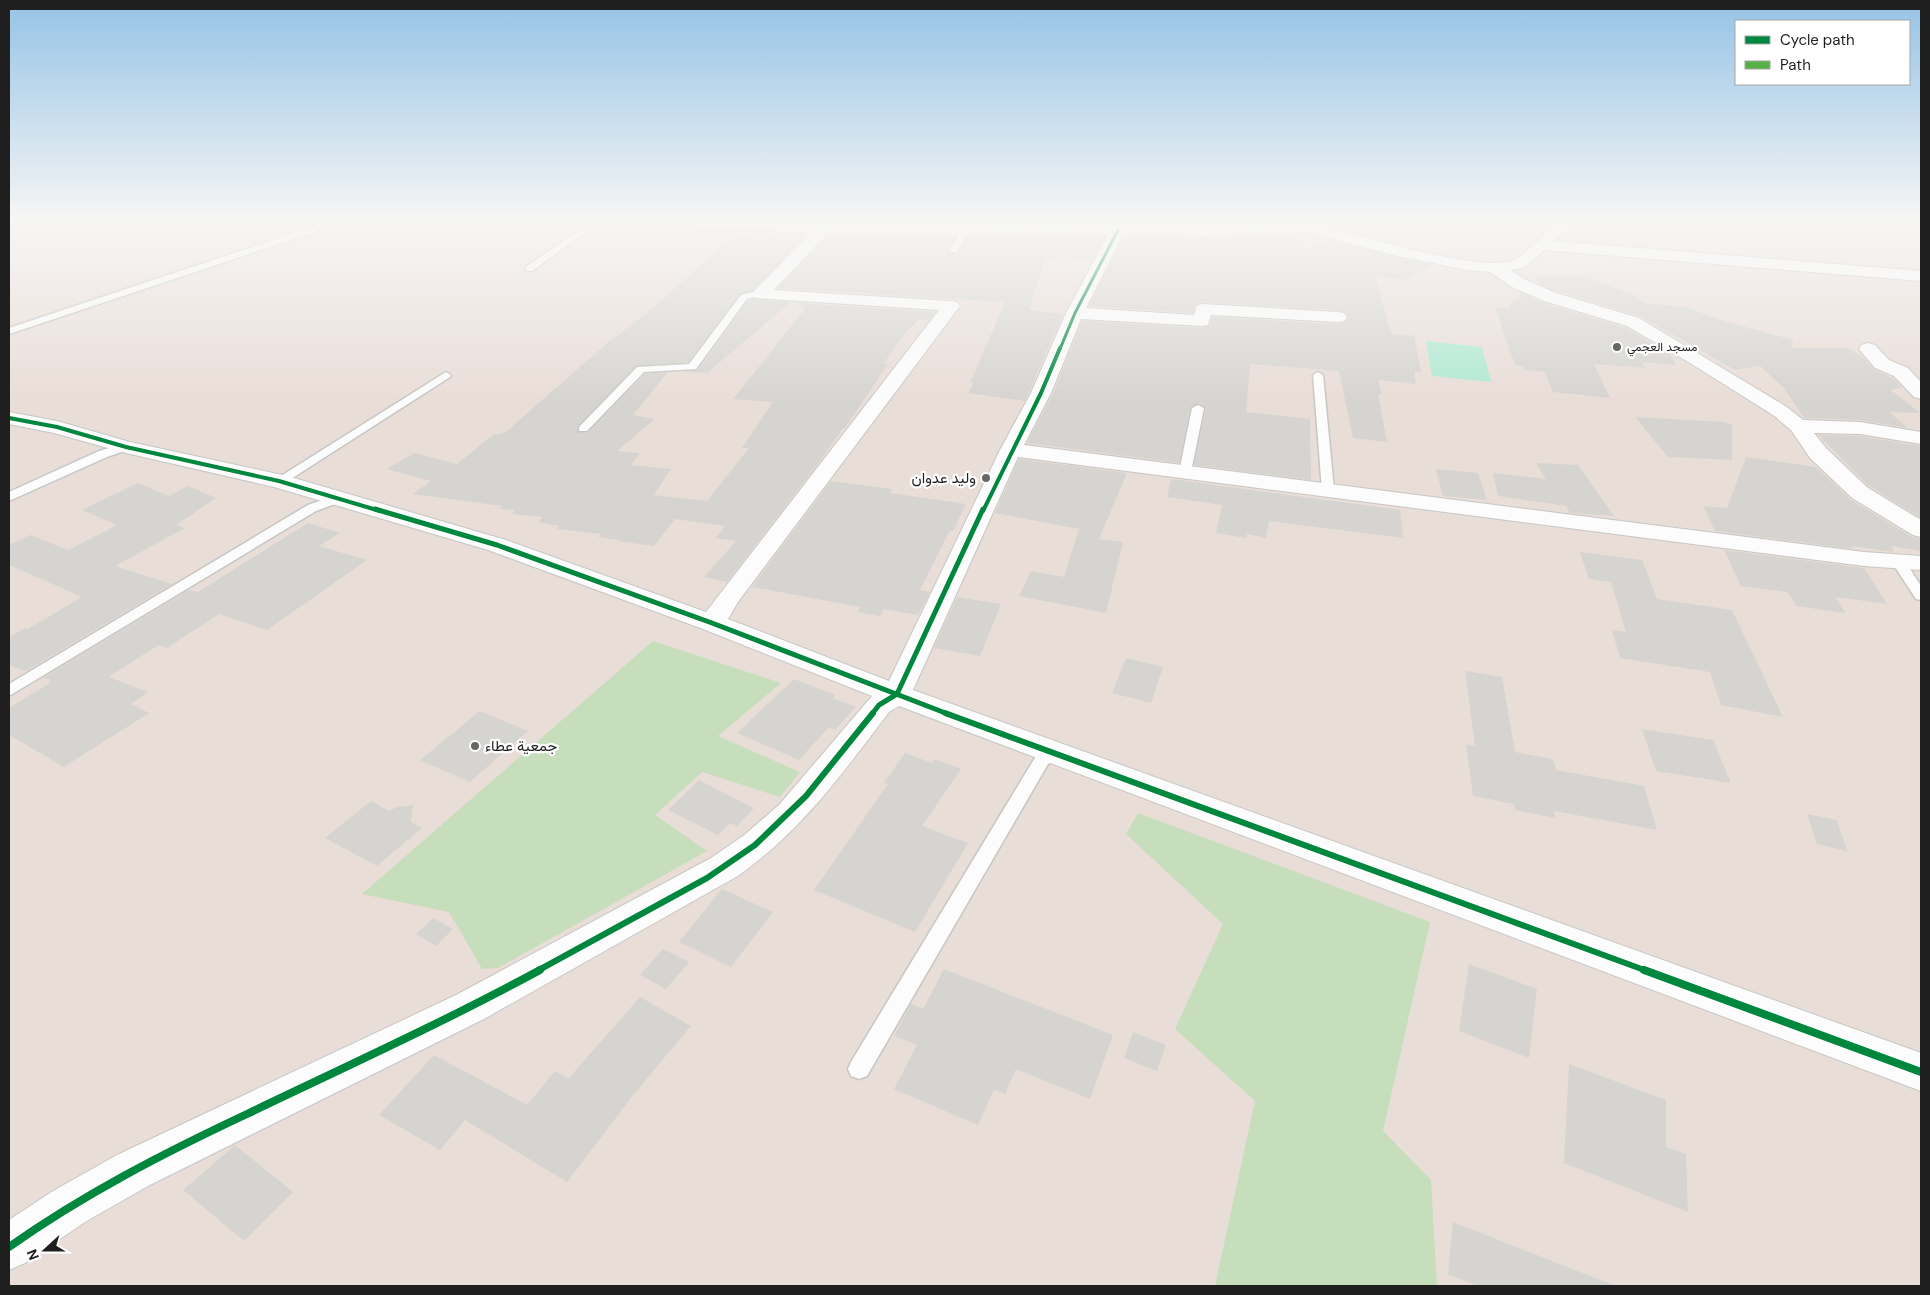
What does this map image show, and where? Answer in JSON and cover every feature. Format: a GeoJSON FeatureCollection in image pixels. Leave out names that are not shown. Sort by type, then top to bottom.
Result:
{"type":"FeatureCollection","features":[{"type":"Feature","properties":{"kind":"street"},"geometry":{"type":"LineString","coordinates":[[761,293],[773,280]]}},
{"type":"Feature","properties":{"kind":"street"},"geometry":{"type":"LineString","coordinates":[[9,1248],[34,1228],[178,1147],[471,1006],[713,874],[754,847],[799,806],[879,705],[897,694],[1010,450],[1041,393],[1075,313],[1092,280]]}},
{"type":"Feature","properties":{"kind":"street"},"geometry":{"type":"LineString","coordinates":[[1514,280],[1550,297],[1633,322],[1754,394],[1798,426],[1818,453],[1860,493],[1921,530]]}},
{"type":"Feature","properties":{"kind":"street"},"geometry":{"type":"LineString","coordinates":[[712,623],[727,599],[951,306],[761,293]]}},
{"type":"Feature","properties":{"kind":"street"},"geometry":{"type":"LineString","coordinates":[[1075,313],[1202,321],[1203,309],[1338,317]]}},
{"type":"Feature","properties":{"kind":"street"},"geometry":{"type":"LineString","coordinates":[[1868,349],[1882,364],[1901,372],[1921,395],[1912,399],[1921,411]]}},
{"type":"Feature","properties":{"kind":"street"},"geometry":{"type":"LineString","coordinates":[[9,418],[57,428],[126,447],[279,481],[497,545],[712,623],[1056,754],[1921,1072]]}},
{"type":"Feature","properties":{"kind":"street"},"geometry":{"type":"LineString","coordinates":[[1798,426],[1860,428],[1921,438]]}},
{"type":"Feature","properties":{"kind":"street"},"geometry":{"type":"LineString","coordinates":[[1010,450],[1854,558],[1921,563]]}},
{"type":"Feature","properties":{"kind":"lane"},"geometry":{"type":"LineString","coordinates":[[9,331],[161,280]]}},
{"type":"Feature","properties":{"kind":"lane"},"geometry":{"type":"LineString","coordinates":[[583,429],[641,369],[692,367],[744,297],[761,293]]}},
{"type":"Feature","properties":{"kind":"lane"},"geometry":{"type":"LineString","coordinates":[[279,481],[446,375]]}},
{"type":"Feature","properties":{"kind":"lane"},"geometry":{"type":"LineString","coordinates":[[1318,375],[1328,490]]}},
{"type":"Feature","properties":{"kind":"lane"},"geometry":{"type":"LineString","coordinates":[[1185,472],[1198,408]]}},
{"type":"Feature","properties":{"kind":"lane"},"geometry":{"type":"LineString","coordinates":[[9,497],[103,454],[126,447]]}},
{"type":"Feature","properties":{"kind":"lane"},"geometry":{"type":"LineString","coordinates":[[9,691],[312,508],[336,499]]}},
{"type":"Feature","properties":{"kind":"lane"},"geometry":{"type":"LineString","coordinates":[[1898,561],[1921,596]]}},
{"type":"Feature","properties":{"kind":"lane"},"geometry":{"type":"LineString","coordinates":[[859,1070],[1042,760],[1056,754]]}},
{"type":"Feature","properties":{"kind":"shaded area"},"geometry":{"type":"Polygon","coordinates":[[[9,280],[1921,280],[1921,1286],[9,1286],[9,280]]]}},
{"type":"Feature","properties":{"kind":"green space"},"geometry":{"type":"Polygon","coordinates":[[[1426,341],[1482,347],[1491,382],[1432,376],[1426,341]]]}},
{"type":"Feature","properties":{"kind":"green space"},"geometry":{"type":"Polygon","coordinates":[[[653,641],[781,683],[718,736],[800,772],[780,797],[702,772],[655,815],[707,851],[498,968],[482,969],[449,912],[362,894],[653,641]]]}},
{"type":"Feature","properties":{"kind":"green space"},"geometry":{"type":"Polygon","coordinates":[[[1138,813],[1430,922],[1383,1131],[1431,1180],[1437,1286],[1215,1286],[1255,1101],[1175,1029],[1223,924],[1126,834],[1138,813]]]}},
{"type":"Feature","properties":{"kind":"building"},"geometry":{"type":"Polygon","coordinates":[[[684,280],[762,280],[753,290],[740,294],[688,362],[636,366],[577,427],[578,432],[588,432],[645,374],[668,372],[633,415],[655,419],[617,451],[640,453],[631,465],[671,469],[654,495],[707,501],[749,448],[742,448],[773,402],[733,399],[805,309],[798,303],[935,312],[928,320],[920,319],[907,331],[884,363],[888,364],[845,428],[843,428],[727,582],[704,577],[736,541],[716,538],[725,526],[675,519],[654,546],[617,541],[598,537],[601,534],[557,529],[559,526],[538,522],[543,517],[512,514],[515,510],[500,509],[502,506],[413,494],[431,481],[387,469],[414,453],[457,464],[494,434],[498,435],[507,431],[614,337],[640,319],[684,280]]]}},
{"type":"Feature","properties":{"kind":"building"},"geometry":{"type":"Polygon","coordinates":[[[785,280],[1038,280],[1029,310],[1063,314],[1025,401],[968,393],[974,383],[970,383],[1005,302],[778,288],[785,280]]]}},
{"type":"Feature","properties":{"kind":"building"},"geometry":{"type":"Polygon","coordinates":[[[1102,280],[1376,280],[1391,334],[1414,336],[1421,372],[1414,371],[1416,384],[1378,380],[1382,395],[1378,394],[1387,442],[1353,438],[1339,371],[1250,364],[1246,412],[1310,419],[1311,480],[1194,465],[1206,408],[1199,403],[1190,408],[1179,463],[1027,443],[1053,394],[1082,321],[1202,328],[1210,326],[1212,317],[1338,324],[1344,323],[1348,318],[1346,312],[1338,310],[1203,302],[1195,304],[1193,313],[1089,306],[1102,280]]]}},
{"type":"Feature","properties":{"kind":"building"},"geometry":{"type":"Polygon","coordinates":[[[1537,280],[1596,280],[1636,296],[1644,303],[1686,307],[1717,319],[1793,340],[1792,348],[1848,348],[1864,358],[1874,370],[1893,378],[1902,387],[1891,390],[1920,413],[1889,412],[1908,428],[1860,420],[1804,418],[1784,388],[1760,366],[1735,370],[1640,316],[1541,285],[1537,280]]]}},
{"type":"Feature","properties":{"kind":"building"},"geometry":{"type":"Polygon","coordinates":[[[1522,293],[1543,303],[1626,328],[1670,354],[1676,365],[1642,362],[1645,368],[1594,364],[1610,398],[1553,392],[1545,372],[1525,370],[1523,366],[1515,365],[1495,307],[1508,308],[1522,293]]]}},
{"type":"Feature","properties":{"kind":"building"},"geometry":{"type":"Polygon","coordinates":[[[754,299],[791,302],[707,373],[683,372],[698,370],[748,301],[754,299]]]}},
{"type":"Feature","properties":{"kind":"building"},"geometry":{"type":"Polygon","coordinates":[[[1635,417],[1725,422],[1732,425],[1732,460],[1668,457],[1635,417]]]}},
{"type":"Feature","properties":{"kind":"building"},"geometry":{"type":"Polygon","coordinates":[[[1818,435],[1860,436],[1921,446],[1921,518],[1869,486],[1818,435]]]}},
{"type":"Feature","properties":{"kind":"building"},"geometry":{"type":"Polygon","coordinates":[[[1746,457],[1816,467],[1851,500],[1912,537],[1921,539],[1921,551],[1891,546],[1894,552],[1851,546],[1853,549],[1715,531],[1703,506],[1727,508],[1746,457]]]}},
{"type":"Feature","properties":{"kind":"building"},"geometry":{"type":"Polygon","coordinates":[[[1019,459],[1127,473],[1099,539],[1123,542],[1106,613],[1019,596],[1031,571],[1064,577],[1079,529],[995,513],[1019,459]]]}},
{"type":"Feature","properties":{"kind":"building"},"geometry":{"type":"Polygon","coordinates":[[[1536,463],[1578,465],[1614,516],[1570,513],[1566,506],[1498,496],[1493,473],[1546,479],[1536,463]]]}},
{"type":"Feature","properties":{"kind":"building"},"geometry":{"type":"Polygon","coordinates":[[[1436,469],[1478,473],[1487,500],[1443,496],[1436,469]]]}},
{"type":"Feature","properties":{"kind":"building"},"geometry":{"type":"Polygon","coordinates":[[[1171,479],[1400,510],[1403,538],[1269,521],[1266,538],[1247,534],[1246,538],[1216,533],[1222,505],[1167,497],[1171,479]]]}},
{"type":"Feature","properties":{"kind":"building"},"geometry":{"type":"Polygon","coordinates":[[[831,481],[892,489],[890,493],[966,504],[953,531],[950,530],[920,590],[930,592],[918,615],[884,609],[880,616],[857,612],[860,607],[752,587],[831,481]]]}},
{"type":"Feature","properties":{"kind":"building"},"geometry":{"type":"Polygon","coordinates":[[[138,483],[169,496],[188,486],[216,498],[176,525],[185,528],[115,566],[172,584],[26,671],[9,665],[9,637],[25,628],[28,629],[82,597],[9,565],[9,545],[30,535],[68,550],[117,525],[82,510],[138,483]]]}},
{"type":"Feature","properties":{"kind":"building"},"geometry":{"type":"Polygon","coordinates":[[[308,523],[340,533],[319,546],[367,560],[267,630],[219,614],[167,648],[158,645],[109,677],[148,692],[131,704],[149,713],[64,767],[9,735],[9,708],[50,683],[51,680],[43,678],[189,590],[198,592],[308,523]]]}},
{"type":"Feature","properties":{"kind":"building"},"geometry":{"type":"Polygon","coordinates":[[[1724,550],[1864,568],[1887,604],[1836,597],[1845,613],[1796,606],[1788,592],[1741,586],[1724,550]]]}},
{"type":"Feature","properties":{"kind":"building"},"geometry":{"type":"Polygon","coordinates":[[[1580,552],[1642,560],[1657,599],[1732,610],[1783,717],[1721,705],[1710,672],[1620,658],[1612,630],[1626,632],[1611,582],[1589,579],[1580,552]]]}},
{"type":"Feature","properties":{"kind":"building"},"geometry":{"type":"Polygon","coordinates":[[[957,597],[1001,604],[980,656],[934,648],[957,597]]]}},
{"type":"Feature","properties":{"kind":"building"},"geometry":{"type":"Polygon","coordinates":[[[1126,658],[1163,667],[1151,703],[1112,693],[1126,658]]]}},
{"type":"Feature","properties":{"kind":"building"},"geometry":{"type":"Polygon","coordinates":[[[1465,671],[1502,677],[1515,752],[1553,759],[1556,770],[1644,786],[1657,830],[1554,811],[1555,818],[1515,810],[1514,804],[1473,796],[1466,744],[1475,746],[1465,671]]]}},
{"type":"Feature","properties":{"kind":"building"},"geometry":{"type":"Polygon","coordinates":[[[794,679],[835,695],[833,698],[856,707],[835,730],[829,727],[799,760],[737,733],[794,679]]]}},
{"type":"Feature","properties":{"kind":"building","name":"جمعية عطاء"},"geometry":{"type":"Polygon","coordinates":[[[480,711],[528,731],[470,782],[420,760],[480,711]]]}},
{"type":"Feature","properties":{"kind":"building"},"geometry":{"type":"Polygon","coordinates":[[[1642,729],[1713,740],[1731,783],[1656,771],[1642,729]]]}},
{"type":"Feature","properties":{"kind":"building"},"geometry":{"type":"Polygon","coordinates":[[[905,753],[932,763],[935,759],[961,769],[922,826],[968,843],[915,932],[814,890],[888,784],[884,783],[905,753]]]}},
{"type":"Feature","properties":{"kind":"building"},"geometry":{"type":"Polygon","coordinates":[[[699,780],[754,808],[737,826],[730,823],[718,835],[668,810],[699,780]]]}},
{"type":"Feature","properties":{"kind":"building"},"geometry":{"type":"Polygon","coordinates":[[[371,801],[389,811],[397,807],[413,805],[411,822],[422,828],[377,866],[325,838],[371,801]]]}},
{"type":"Feature","properties":{"kind":"building"},"geometry":{"type":"Polygon","coordinates":[[[1807,814],[1837,820],[1847,851],[1817,844],[1807,814]]]}},
{"type":"Feature","properties":{"kind":"building"},"geometry":{"type":"Polygon","coordinates":[[[722,889],[773,912],[731,967],[679,942],[722,889]]]}},
{"type":"Feature","properties":{"kind":"building"},"geometry":{"type":"Polygon","coordinates":[[[433,918],[453,929],[436,946],[416,934],[433,918]]]}},
{"type":"Feature","properties":{"kind":"building"},"geometry":{"type":"Polygon","coordinates":[[[663,949],[689,962],[666,989],[640,975],[663,949]]]}},
{"type":"Feature","properties":{"kind":"building"},"geometry":{"type":"Polygon","coordinates":[[[1469,964],[1537,989],[1529,1058],[1459,1031],[1469,964]]]}},
{"type":"Feature","properties":{"kind":"building"},"geometry":{"type":"Polygon","coordinates":[[[944,969],[1113,1035],[1090,1099],[1016,1069],[1005,1094],[994,1089],[978,1125],[894,1089],[917,1045],[894,1036],[911,1004],[923,1009],[944,969]]]}},
{"type":"Feature","properties":{"kind":"building"},"geometry":{"type":"Polygon","coordinates":[[[640,997],[691,1026],[634,1094],[567,1182],[465,1120],[440,1150],[379,1115],[434,1055],[527,1105],[555,1071],[568,1079],[640,997]]]}},
{"type":"Feature","properties":{"kind":"building"},"geometry":{"type":"Polygon","coordinates":[[[1133,1032],[1166,1045],[1157,1071],[1124,1058],[1133,1032]]]}},
{"type":"Feature","properties":{"kind":"building"},"geometry":{"type":"Polygon","coordinates":[[[1569,1064],[1666,1100],[1666,1147],[1686,1154],[1688,1212],[1564,1163],[1569,1064]]]}},
{"type":"Feature","properties":{"kind":"building"},"geometry":{"type":"Polygon","coordinates":[[[235,1145],[293,1192],[244,1241],[183,1190],[235,1145]]]}},
{"type":"Feature","properties":{"kind":"building"},"geometry":{"type":"Polygon","coordinates":[[[1453,1222],[1613,1286],[1478,1286],[1448,1274],[1453,1222]]]}},
{"type":"Feature","properties":{"kind":"cycle path"},"geometry":{"type":"LineString","coordinates":[[9,1247],[69,1206],[132,1170],[444,1020],[546,967],[707,878],[740,857],[773,830],[821,779],[879,705],[897,694],[1011,450],[1041,393],[1075,313],[1092,280]]}},
{"type":"Feature","properties":{"kind":"cycle path"},"geometry":{"type":"LineString","coordinates":[[9,418],[57,427],[126,447],[279,481],[497,545],[712,623],[981,727],[1921,1072]]}},
{"type":"Feature","properties":{"kind":"place","name":"مسجد العجمي"},"geometry":{"type":"Point","coordinates":[1617,347]}},
{"type":"Feature","properties":{"kind":"place","name":"وليد عدوان"},"geometry":{"type":"Point","coordinates":[986,478]}},
{"type":"Feature","properties":{"kind":"place","name":"جمعية عطاء"},"geometry":{"type":"Point","coordinates":[475,746]}}]}
